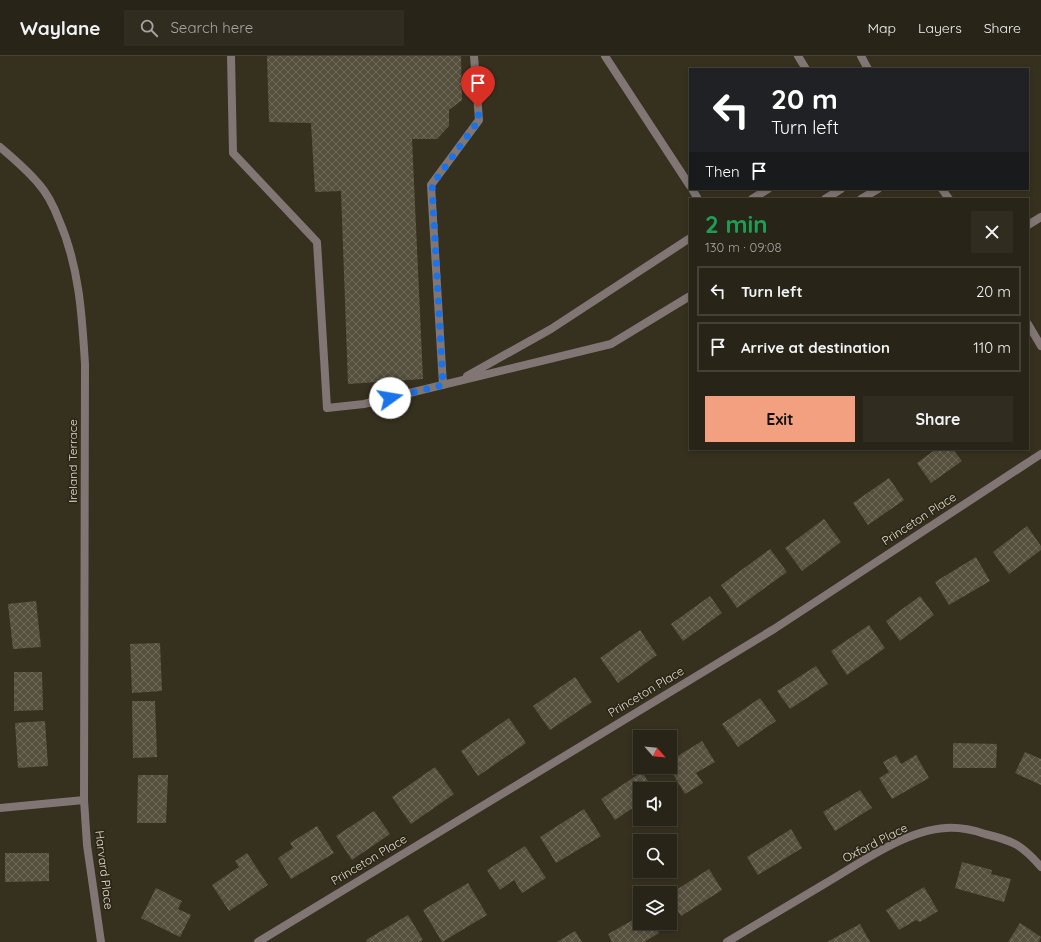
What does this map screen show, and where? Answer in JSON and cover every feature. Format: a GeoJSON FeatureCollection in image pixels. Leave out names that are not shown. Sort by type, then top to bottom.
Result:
{"type":"FeatureCollection","features":[{"type":"Feature","properties":{"kind":"street"},"geometry":{"type":"LineString","coordinates":[[231,56],[233,153],[317,242],[327,408],[364,404],[612,344],[689,297]]}},
{"type":"Feature","properties":{"kind":"street"},"geometry":{"type":"LineString","coordinates":[[443,385],[432,185],[479,120],[474,56]]}},
{"type":"Feature","properties":{"kind":"street"},"geometry":{"type":"LineString","coordinates":[[605,56],[689,184]]}},
{"type":"Feature","properties":{"kind":"street"},"geometry":{"type":"LineString","coordinates":[[798,56],[805,68]]}},
{"type":"Feature","properties":{"kind":"street"},"geometry":{"type":"LineString","coordinates":[[861,56],[867,68]]}},
{"type":"Feature","properties":{"kind":"street","name":"Ireland Terrace"},"geometry":{"type":"LineString","coordinates":[[0,147],[39,184],[54,208],[68,240],[77,280],[82,314],[85,364],[84,800]]}},
{"type":"Feature","properties":{"kind":"street"},"geometry":{"type":"LineString","coordinates":[[754,198],[766,190]]}},
{"type":"Feature","properties":{"kind":"street"},"geometry":{"type":"LineString","coordinates":[[827,198],[839,190]]}},
{"type":"Feature","properties":{"kind":"street"},"geometry":{"type":"LineString","coordinates":[[863,198],[876,190]]}},
{"type":"Feature","properties":{"kind":"street"},"geometry":{"type":"LineString","coordinates":[[1029,224],[1041,217]]}},
{"type":"Feature","properties":{"kind":"street"},"geometry":{"type":"LineString","coordinates":[[458,381],[551,329],[689,239]]}},
{"type":"Feature","properties":{"kind":"street"},"geometry":{"type":"LineString","coordinates":[[1029,326],[1041,346]]}},
{"type":"Feature","properties":{"kind":"street","name":"Princeton Place"},"geometry":{"type":"LineString","coordinates":[[258,942],[774,629],[1041,454]]}},
{"type":"Feature","properties":{"kind":"street"},"geometry":{"type":"LineString","coordinates":[[0,808],[84,800]]}},
{"type":"Feature","properties":{"kind":"street","name":"Harvard Place"},"geometry":{"type":"LineString","coordinates":[[84,800],[87,845],[101,942]]}},
{"type":"Feature","properties":{"kind":"street","name":"Oxford Place"},"geometry":{"type":"LineString","coordinates":[[727,942],[873,855],[900,841],[931,830],[962,828],[1009,840],[1022,848],[1041,867]]}},
{"type":"Feature","properties":{"kind":"building"},"geometry":{"type":"Polygon","coordinates":[[[267,56],[461,56],[462,100],[449,110],[449,126],[437,139],[412,139],[423,379],[348,384],[341,191],[315,192],[311,123],[269,122],[267,56]]]}},
{"type":"Feature","properties":{"kind":"building"},"geometry":{"type":"Polygon","coordinates":[[[935,450],[954,450],[962,461],[931,483],[917,463],[935,450]]]}},
{"type":"Feature","properties":{"kind":"building"},"geometry":{"type":"Polygon","coordinates":[[[889,478],[904,500],[868,525],[853,503],[889,478]]]}},
{"type":"Feature","properties":{"kind":"building"},"geometry":{"type":"Polygon","coordinates":[[[824,519],[841,542],[802,571],[785,548],[824,519]]]}},
{"type":"Feature","properties":{"kind":"building"},"geometry":{"type":"Polygon","coordinates":[[[1027,526],[1041,546],[1041,550],[1009,574],[993,552],[1027,526]]]}},
{"type":"Feature","properties":{"kind":"building"},"geometry":{"type":"Polygon","coordinates":[[[770,549],[787,572],[737,608],[721,585],[770,549]]]}},
{"type":"Feature","properties":{"kind":"building"},"geometry":{"type":"Polygon","coordinates":[[[976,557],[990,581],[949,605],[935,582],[976,557]]]}},
{"type":"Feature","properties":{"kind":"building"},"geometry":{"type":"Polygon","coordinates":[[[710,596],[722,613],[683,641],[671,624],[710,596]]]}},
{"type":"Feature","properties":{"kind":"building"},"geometry":{"type":"Polygon","coordinates":[[[920,596],[934,615],[900,641],[886,621],[920,596]]]}},
{"type":"Feature","properties":{"kind":"building"},"geometry":{"type":"Polygon","coordinates":[[[36,601],[41,647],[13,649],[8,604],[36,601]]]}},
{"type":"Feature","properties":{"kind":"building"},"geometry":{"type":"Polygon","coordinates":[[[869,625],[885,648],[847,675],[831,651],[869,625]]]}},
{"type":"Feature","properties":{"kind":"building"},"geometry":{"type":"Polygon","coordinates":[[[640,630],[657,655],[618,683],[600,658],[640,630]]]}},
{"type":"Feature","properties":{"kind":"building"},"geometry":{"type":"Polygon","coordinates":[[[160,643],[162,691],[132,693],[130,644],[160,643]]]}},
{"type":"Feature","properties":{"kind":"building"},"geometry":{"type":"Polygon","coordinates":[[[816,666],[828,684],[790,709],[777,691],[816,666]]]}},
{"type":"Feature","properties":{"kind":"building"},"geometry":{"type":"Polygon","coordinates":[[[14,672],[42,672],[43,710],[14,711],[14,672]]]}},
{"type":"Feature","properties":{"kind":"building"},"geometry":{"type":"Polygon","coordinates":[[[575,677],[592,702],[550,730],[533,706],[575,677]]]}},
{"type":"Feature","properties":{"kind":"building"},"geometry":{"type":"Polygon","coordinates":[[[760,698],[776,721],[738,747],[722,724],[760,698]]]}},
{"type":"Feature","properties":{"kind":"building"},"geometry":{"type":"Polygon","coordinates":[[[132,701],[155,701],[157,757],[133,758],[132,701]]]}},
{"type":"Feature","properties":{"kind":"building"},"geometry":{"type":"Polygon","coordinates":[[[509,718],[526,743],[478,776],[461,751],[509,718]]]}},
{"type":"Feature","properties":{"kind":"building"},"geometry":{"type":"Polygon","coordinates":[[[45,721],[48,766],[18,768],[15,723],[45,721]]]}},
{"type":"Feature","properties":{"kind":"building"},"geometry":{"type":"Polygon","coordinates":[[[702,741],[715,762],[696,773],[703,783],[685,794],[673,774],[677,774],[677,757],[702,741]]]}},
{"type":"Feature","properties":{"kind":"building"},"geometry":{"type":"Polygon","coordinates":[[[953,743],[997,744],[996,768],[953,768],[953,743]]]}},
{"type":"Feature","properties":{"kind":"building"},"geometry":{"type":"Polygon","coordinates":[[[1025,752],[1041,759],[1041,785],[1015,773],[1025,752]]]}},
{"type":"Feature","properties":{"kind":"building"},"geometry":{"type":"Polygon","coordinates":[[[896,755],[901,764],[916,755],[929,778],[892,799],[879,778],[889,772],[883,762],[896,755]]]}},
{"type":"Feature","properties":{"kind":"building"},"geometry":{"type":"Polygon","coordinates":[[[435,767],[454,794],[411,824],[392,797],[435,767]]]}},
{"type":"Feature","properties":{"kind":"building"},"geometry":{"type":"Polygon","coordinates":[[[639,774],[643,774],[648,782],[633,782],[633,808],[615,820],[601,799],[639,774]]]}},
{"type":"Feature","properties":{"kind":"building"},"geometry":{"type":"Polygon","coordinates":[[[138,775],[168,775],[166,823],[137,823],[138,775]]]}},
{"type":"Feature","properties":{"kind":"building"},"geometry":{"type":"Polygon","coordinates":[[[860,790],[872,808],[835,831],[823,812],[860,790]]]}},
{"type":"Feature","properties":{"kind":"building"},"geometry":{"type":"Polygon","coordinates":[[[584,809],[601,836],[556,863],[540,837],[584,809]]]}},
{"type":"Feature","properties":{"kind":"building"},"geometry":{"type":"Polygon","coordinates":[[[374,811],[390,834],[352,860],[336,836],[374,811]]]}},
{"type":"Feature","properties":{"kind":"building"},"geometry":{"type":"Polygon","coordinates":[[[317,826],[334,853],[291,879],[278,858],[293,848],[290,843],[317,826]]]}},
{"type":"Feature","properties":{"kind":"building"},"geometry":{"type":"Polygon","coordinates":[[[791,829],[802,848],[758,875],[747,857],[791,829]]]}},
{"type":"Feature","properties":{"kind":"building"},"geometry":{"type":"Polygon","coordinates":[[[525,846],[546,878],[522,893],[514,880],[500,890],[487,870],[525,846]]]}},
{"type":"Feature","properties":{"kind":"building"},"geometry":{"type":"Polygon","coordinates":[[[5,853],[49,853],[49,881],[5,882],[5,853]]]}},
{"type":"Feature","properties":{"kind":"building"},"geometry":{"type":"Polygon","coordinates":[[[247,853],[268,885],[229,911],[212,885],[239,867],[235,861],[247,853]]]}},
{"type":"Feature","properties":{"kind":"building"},"geometry":{"type":"Polygon","coordinates":[[[962,862],[992,870],[991,874],[1011,879],[1004,902],[955,888],[962,862]]]}},
{"type":"Feature","properties":{"kind":"building"},"geometry":{"type":"Polygon","coordinates":[[[709,869],[722,890],[681,916],[677,909],[677,890],[709,869]]]}},
{"type":"Feature","properties":{"kind":"building"},"geometry":{"type":"Polygon","coordinates":[[[468,883],[487,915],[442,942],[423,910],[468,883]]]}},
{"type":"Feature","properties":{"kind":"building"},"geometry":{"type":"Polygon","coordinates":[[[924,887],[938,911],[920,922],[916,920],[899,930],[886,910],[924,887]]]}},
{"type":"Feature","properties":{"kind":"building"},"geometry":{"type":"Polygon","coordinates":[[[156,888],[182,901],[178,909],[191,915],[180,937],[141,918],[156,888]]]}},
{"type":"Feature","properties":{"kind":"building"},"geometry":{"type":"Polygon","coordinates":[[[408,915],[423,940],[419,942],[367,942],[366,940],[408,915]]]}},
{"type":"Feature","properties":{"kind":"building"},"geometry":{"type":"Polygon","coordinates":[[[633,920],[633,930],[657,930],[659,933],[644,942],[612,942],[608,934],[633,920]]]}},
{"type":"Feature","properties":{"kind":"building"},"geometry":{"type":"Polygon","coordinates":[[[1020,923],[1041,937],[1039,942],[1008,942],[1020,923]]]}},
{"type":"Feature","properties":{"kind":"building"},"geometry":{"type":"Polygon","coordinates":[[[860,924],[870,942],[827,942],[860,924]]]}},
{"type":"Feature","properties":{"kind":"building"},"geometry":{"type":"Polygon","coordinates":[[[575,931],[582,942],[557,942],[575,931]]]}},
{"type":"Feature","properties":{"kind":"route"},"geometry":{"type":"LineString","coordinates":[[390,398],[443,385],[432,185],[479,120],[478,107]]}}]}
